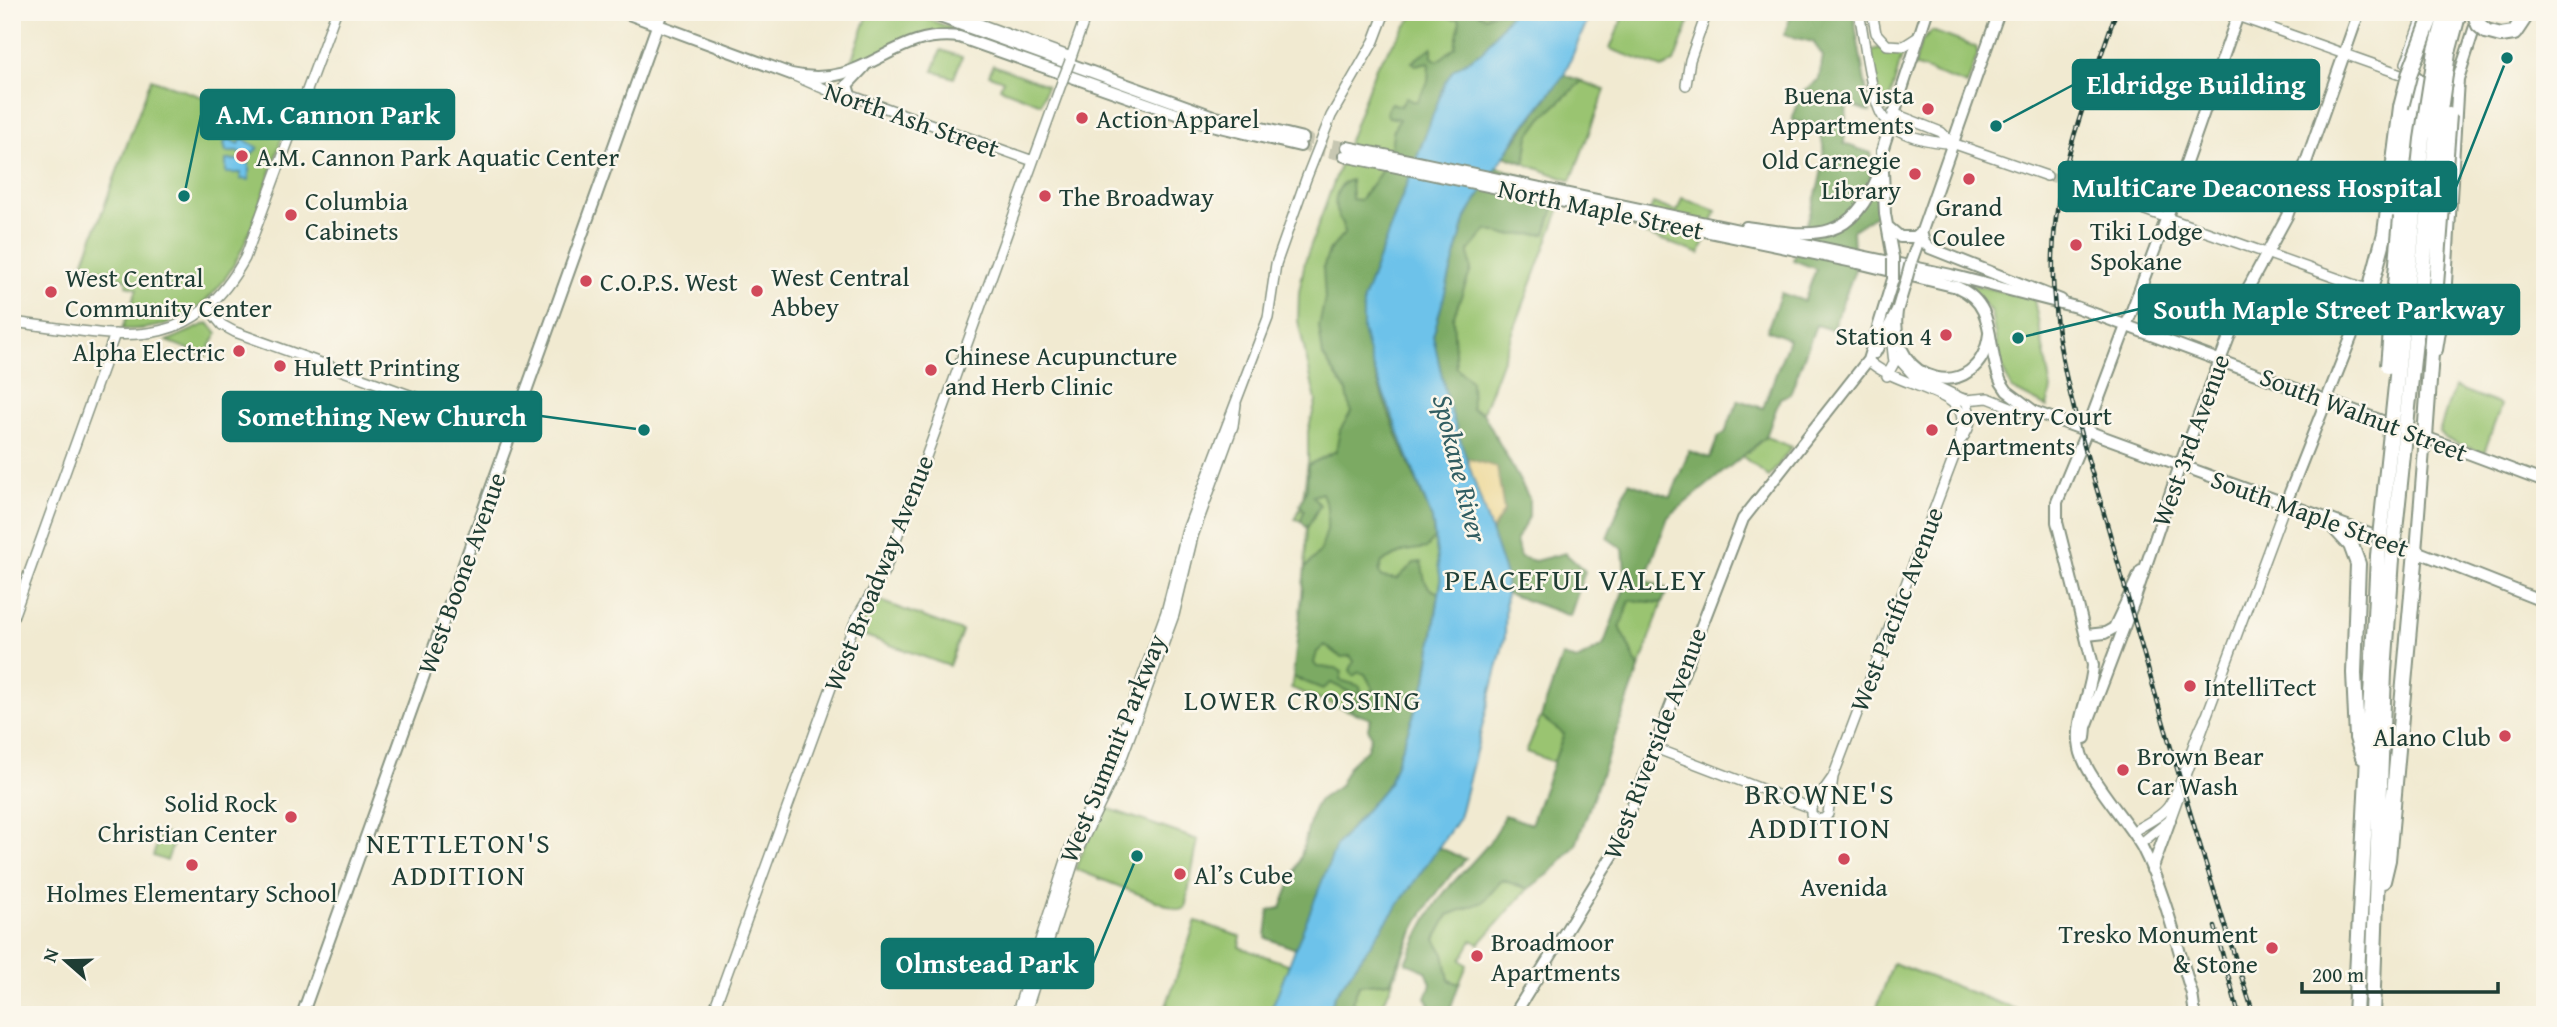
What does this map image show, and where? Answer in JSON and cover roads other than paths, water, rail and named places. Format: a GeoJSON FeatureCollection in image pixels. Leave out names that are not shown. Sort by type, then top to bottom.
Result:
{"type":"FeatureCollection","features":[{"type":"Feature","properties":{"kind":"highway"},"geometry":{"type":"LineString","coordinates":[[2370,290],[2385,233],[2401,107],[2410,72],[2433,12]]}},
{"type":"Feature","properties":{"kind":"highway"},"geometry":{"type":"LineString","coordinates":[[2386,451],[2422,139],[2436,50],[2447,12]]}},
{"type":"Feature","properties":{"kind":"highway"},"geometry":{"type":"LineString","coordinates":[[2425,437],[2460,12]]}},
{"type":"Feature","properties":{"kind":"highway"},"geometry":{"type":"LineString","coordinates":[[2355,1015],[2366,766],[2385,558],[2448,53],[2460,12]]}},
{"type":"Feature","properties":{"kind":"highway"},"geometry":{"type":"LineString","coordinates":[[2474,12],[2479,25],[2486,31],[2501,35],[2514,33],[2528,12]]}},
{"type":"Feature","properties":{"kind":"highway"},"geometry":{"type":"LineString","coordinates":[[2372,1015],[2389,330],[2416,79]]}},
{"type":"Feature","properties":{"kind":"highway"},"geometry":{"type":"LineString","coordinates":[[2329,521],[2351,545],[2358,564],[2354,673],[2357,738],[2366,766]]}},
{"type":"Feature","properties":{"kind":"highway"},"geometry":{"type":"LineString","coordinates":[[2375,909],[2388,860],[2416,551]]}},
{"type":"Feature","properties":{"kind":"main road","name":"North Ash Street"},"geometry":{"type":"LineString","coordinates":[[623,12],[791,74],[819,78],[841,75],[864,67]]}},
{"type":"Feature","properties":{"kind":"main road","name":"West Boone Avenue"},"geometry":{"type":"LineString","coordinates":[[302,1015],[662,12]]}},
{"type":"Feature","properties":{"kind":"main road"},"geometry":{"type":"LineString","coordinates":[[850,95],[847,85],[864,67],[915,40],[941,36],[959,37],[1212,126],[1301,142],[1216,117],[926,12]]}},
{"type":"Feature","properties":{"kind":"main road","name":"West Riverside Avenue"},"geometry":{"type":"LineString","coordinates":[[1514,1015],[1614,853],[1743,520],[1868,360],[1893,278],[1882,165],[1884,136],[1927,12]]}},
{"type":"Feature","properties":{"kind":"main road"},"geometry":{"type":"LineString","coordinates":[[1868,360],[1890,327],[1897,311],[1920,232],[1999,12]]}},
{"type":"Feature","properties":{"kind":"main road","name":"West 3rd Avenue"},"geometry":{"type":"LineString","coordinates":[[2102,787],[2087,751],[2086,727],[2246,290],[2287,216],[2359,12]]}},
{"type":"Feature","properties":{"kind":"main road"},"geometry":{"type":"LineString","coordinates":[[2416,551],[2425,437],[2445,300],[2459,69],[2480,12]]}},
{"type":"Feature","properties":{"kind":"main road"},"geometry":{"type":"LineString","coordinates":[[2199,1015],[2152,870],[2140,844],[2086,768],[2080,749],[2080,717],[2092,680],[2087,635],[2059,538],[2057,502],[2167,217],[2234,14]]}},
{"type":"Feature","properties":{"kind":"main road"},"geometry":{"type":"LineString","coordinates":[[2416,79],[2423,18]]}},
{"type":"Feature","properties":{"kind":"main road","name":"North Maple Street"},"geometry":{"type":"LineString","coordinates":[[1350,152],[1666,214],[1859,259],[1350,152]]}},
{"type":"Feature","properties":{"kind":"main road"},"geometry":{"type":"LineString","coordinates":[[1666,214],[1810,233],[1830,231],[1847,223],[1871,195],[1882,165]]}},
{"type":"Feature","properties":{"kind":"main road"},"geometry":{"type":"LineString","coordinates":[[1887,226],[1905,238],[1915,237],[1920,232]]}},
{"type":"Feature","properties":{"kind":"main road"},"geometry":{"type":"LineString","coordinates":[[1920,232],[1930,248],[2076,307]]}},
{"type":"Feature","properties":{"kind":"main road","name":"South Walnut Street"},"geometry":{"type":"LineString","coordinates":[[1859,259],[2076,307],[2545,482]]}},
{"type":"Feature","properties":{"kind":"main road","name":"South Maple Street"},"geometry":{"type":"LineString","coordinates":[[1859,259],[1966,291],[1984,309],[2001,382],[2007,391],[2035,412],[2545,601]]}},
{"type":"Feature","properties":{"kind":"main road"},"geometry":{"type":"LineString","coordinates":[[2285,505],[2370,290]]}},
{"type":"Feature","properties":{"kind":"main road"},"geometry":{"type":"LineString","coordinates":[[1897,311],[1896,334],[1903,355],[1913,367],[1938,378],[1964,374],[1981,361],[1987,350],[1989,328]]}},
{"type":"Feature","properties":{"kind":"main road","name":"South Maple Street"},"geometry":{"type":"LineString","coordinates":[[1947,397],[1965,400]]}},
{"type":"Feature","properties":{"kind":"main road"},"geometry":{"type":"LineString","coordinates":[[2087,635],[2105,633],[2114,628],[2142,571]]}},
{"type":"Feature","properties":{"kind":"main road"},"geometry":{"type":"LineString","coordinates":[[2152,870],[2170,820]]}},
{"type":"Feature","properties":{"kind":"street"},"geometry":{"type":"LineString","coordinates":[[12,322],[115,334],[166,331],[209,309],[229,287],[246,258],[336,12]]}},
{"type":"Feature","properties":{"kind":"street"},"geometry":{"type":"LineString","coordinates":[[947,12],[1070,59]]}},
{"type":"Feature","properties":{"kind":"street","name":"West Broadway Avenue"},"geometry":{"type":"LineString","coordinates":[[712,1015],[856,619],[885,570],[1087,12]]}},
{"type":"Feature","properties":{"kind":"street","name":"West Summit Parkway"},"geometry":{"type":"LineString","coordinates":[[1016,1015],[1037,956],[1055,890],[1079,827],[1116,750],[1167,612],[1187,530],[1269,312],[1277,259],[1320,140],[1342,94],[1374,41],[1385,12]]}},
{"type":"Feature","properties":{"kind":"street"},"geometry":{"type":"LineString","coordinates":[[1686,86],[1690,60],[1707,12]]}},
{"type":"Feature","properties":{"kind":"street"},"geometry":{"type":"LineString","coordinates":[[1859,12],[1882,116],[1941,132],[1952,143],[2047,176]]}},
{"type":"Feature","properties":{"kind":"street"},"geometry":{"type":"LineString","coordinates":[[1872,12],[1876,33],[1884,43],[1895,47],[1908,45],[1919,35]]}},
{"type":"Feature","properties":{"kind":"street"},"geometry":{"type":"LineString","coordinates":[[2234,14],[2457,94]]}},
{"type":"Feature","properties":{"kind":"street"},"geometry":{"type":"LineString","coordinates":[[2400,73],[2423,18]]}},
{"type":"Feature","properties":{"kind":"street","name":"North Ash Street"},"geometry":{"type":"LineString","coordinates":[[791,74],[834,94],[850,95],[1033,161]]}},
{"type":"Feature","properties":{"kind":"street"},"geometry":{"type":"LineString","coordinates":[[2072,184],[2370,290]]}},
{"type":"Feature","properties":{"kind":"street"},"geometry":{"type":"LineString","coordinates":[[209,309],[222,325],[235,332],[512,432]]}},
{"type":"Feature","properties":{"kind":"street"},"geometry":{"type":"LineString","coordinates":[[1887,376],[1893,368],[1894,354],[1890,327]]}},
{"type":"Feature","properties":{"kind":"street"},"geometry":{"type":"LineString","coordinates":[[12,620],[115,334]]}},
{"type":"Feature","properties":{"kind":"street","name":"South Maple Street"},"geometry":{"type":"LineString","coordinates":[[1894,354],[1913,375],[1965,400],[1988,398],[2021,411],[2035,412]]}},
{"type":"Feature","properties":{"kind":"street","name":"South Maple Street"},"geometry":{"type":"LineString","coordinates":[[1868,360],[1887,376],[1947,397]]}},
{"type":"Feature","properties":{"kind":"street","name":"West Pacific Avenue"},"geometry":{"type":"LineString","coordinates":[[1828,808],[1833,777],[1959,441],[1961,413],[1947,397]]}},
{"type":"Feature","properties":{"kind":"street","name":"West Pacific Avenue"},"geometry":{"type":"LineString","coordinates":[[1959,441],[1965,435],[1971,417],[1965,400]]}},
{"type":"Feature","properties":{"kind":"street","name":"West Summit Parkway"},"geometry":{"type":"LineString","coordinates":[[1025,1015],[1077,852],[1120,763],[1174,615],[1193,536],[1233,426],[1236,404]]}},
{"type":"Feature","properties":{"kind":"street"},"geometry":{"type":"LineString","coordinates":[[2140,844],[2170,820],[2285,505]]}},
{"type":"Feature","properties":{"kind":"street"},"geometry":{"type":"LineString","coordinates":[[2132,832],[2168,806],[2198,730],[2207,715]]}},
{"type":"Feature","properties":{"kind":"street"},"geometry":{"type":"LineString","coordinates":[[1655,748],[1813,805],[1823,803],[1828,808],[1827,817],[1819,820],[1813,816],[1813,805]]}},
{"type":"Feature","properties":{"kind":"street","name":"West Pacific Avenue"},"geometry":{"type":"LineString","coordinates":[[1813,805],[1833,777]]}},
{"type":"Feature","properties":{"kind":"water","name":"Spokane River"},"geometry":{"type":"Polygon","coordinates":[[[1512,12],[1591,12],[1564,75],[1518,134],[1466,217],[1433,336],[1447,400],[1506,576],[1505,637],[1459,818],[1335,995],[1328,1015],[1269,1015],[1336,846],[1389,783],[1426,681],[1441,582],[1432,519],[1371,361],[1363,330],[1363,300],[1445,83],[1453,70],[1483,51],[1512,12]]]}},
{"type":"Feature","properties":{"kind":"water"},"geometry":{"type":"Polygon","coordinates":[[[242,138],[258,148],[249,156],[249,180],[240,179],[241,173],[226,173],[226,160],[241,160],[242,156],[238,152],[226,152],[224,143],[229,139],[239,144],[242,138]]]}},
{"type":"Feature","properties":{"kind":"tunnel"},"geometry":{"type":"LineString","coordinates":[[1303,138],[1347,147]]}},
{"type":"Feature","properties":{"kind":"tunnel"},"geometry":{"type":"LineString","coordinates":[[1300,146],[1344,156]]}},
{"type":"Feature","properties":{"kind":"tunnel"},"geometry":{"type":"LineString","coordinates":[[2047,176],[2072,184]]}},
{"type":"Feature","properties":{"kind":"railway"},"geometry":{"type":"LineString","coordinates":[[2116,12],[2075,132],[2060,193],[2053,256],[2057,329],[2072,402],[2146,663],[2254,1015]]}},
{"type":"Feature","properties":{"kind":"railway"},"geometry":{"type":"LineString","coordinates":[[2215,927],[2239,1015]]}},
{"type":"Feature","properties":{"kind":"place","name":"MultiCare Deaconess Hospital"},"geometry":{"type":"Point","coordinates":[2507,58]}},
{"type":"Feature","properties":{"kind":"place","name":"Buena Vista Appartments"},"geometry":{"type":"Point","coordinates":[1928,109]}},
{"type":"Feature","properties":{"kind":"place","name":"Action Apparel"},"geometry":{"type":"Point","coordinates":[1082,118]}},
{"type":"Feature","properties":{"kind":"place","name":"Eldridge Building"},"geometry":{"type":"Point","coordinates":[1996,126]}},
{"type":"Feature","properties":{"kind":"place","name":"A.M. Cannon Park Aquatic Center"},"geometry":{"type":"Point","coordinates":[242,156]}},
{"type":"Feature","properties":{"kind":"place","name":"Old Carnegie Library"},"geometry":{"type":"Point","coordinates":[1915,174]}},
{"type":"Feature","properties":{"kind":"place","name":"Grand Coulee"},"geometry":{"type":"Point","coordinates":[1969,179]}},
{"type":"Feature","properties":{"kind":"place","name":"A.M. Cannon Park"},"geometry":{"type":"Point","coordinates":[184,196]}},
{"type":"Feature","properties":{"kind":"place","name":"The Broadway"},"geometry":{"type":"Point","coordinates":[1045,196]}},
{"type":"Feature","properties":{"kind":"place","name":"Columbia Cabinets"},"geometry":{"type":"Point","coordinates":[291,215]}},
{"type":"Feature","properties":{"kind":"place","name":"Tiki Lodge Spokane"},"geometry":{"type":"Point","coordinates":[2076,245]}},
{"type":"Feature","properties":{"kind":"place","name":"C.O.P.S. West"},"geometry":{"type":"Point","coordinates":[586,281]}},
{"type":"Feature","properties":{"kind":"place","name":"West Central Abbey"},"geometry":{"type":"Point","coordinates":[757,291]}},
{"type":"Feature","properties":{"kind":"place","name":"West Central Community Center"},"geometry":{"type":"Point","coordinates":[51,292]}},
{"type":"Feature","properties":{"kind":"place","name":"Station 4"},"geometry":{"type":"Point","coordinates":[1946,335]}},
{"type":"Feature","properties":{"kind":"place","name":"South Maple Street Parkway"},"geometry":{"type":"Point","coordinates":[2018,338]}},
{"type":"Feature","properties":{"kind":"place","name":"Alpha Electric"},"geometry":{"type":"Point","coordinates":[239,351]}},
{"type":"Feature","properties":{"kind":"place","name":"Hulett Printing"},"geometry":{"type":"Point","coordinates":[280,366]}},
{"type":"Feature","properties":{"kind":"place","name":"Chinese Acupuncture and Herb Clinic"},"geometry":{"type":"Point","coordinates":[931,370]}},
{"type":"Feature","properties":{"kind":"place","name":"Something New Church"},"geometry":{"type":"Point","coordinates":[644,430]}},
{"type":"Feature","properties":{"kind":"place","name":"Coventry Court Apartments"},"geometry":{"type":"Point","coordinates":[1932,430]}},
{"type":"Feature","properties":{"kind":"place","name":"IntelliTect"},"geometry":{"type":"Point","coordinates":[2190,686]}},
{"type":"Feature","properties":{"kind":"place","name":"Alano Club"},"geometry":{"type":"Point","coordinates":[2505,736]}},
{"type":"Feature","properties":{"kind":"place","name":"Brown Bear Car Wash"},"geometry":{"type":"Point","coordinates":[2123,770]}},
{"type":"Feature","properties":{"kind":"place","name":"Solid Rock Christian Center"},"geometry":{"type":"Point","coordinates":[291,817]}},
{"type":"Feature","properties":{"kind":"place","name":"Olmstead Park"},"geometry":{"type":"Point","coordinates":[1137,856]}},
{"type":"Feature","properties":{"kind":"place","name":"Avenida"},"geometry":{"type":"Point","coordinates":[1844,859]}},
{"type":"Feature","properties":{"kind":"place","name":"Holmes Elementary School"},"geometry":{"type":"Point","coordinates":[192,865]}},
{"type":"Feature","properties":{"kind":"place","name":"Al’s Cube"},"geometry":{"type":"Point","coordinates":[1180,874]}},
{"type":"Feature","properties":{"kind":"place","name":"Tresko Monument & Stone"},"geometry":{"type":"Point","coordinates":[2272,948]}},
{"type":"Feature","properties":{"kind":"place","name":"Broadmoor Apartments"},"geometry":{"type":"Point","coordinates":[1477,956]}},
{"type":"Feature","properties":{"kind":"district","name":"PEACEFUL VALLEY"},"geometry":{"type":"Point","coordinates":[1576,579]}},
{"type":"Feature","properties":{"kind":"district","name":"LOWER CROSSING"},"geometry":{"type":"Point","coordinates":[1303,699]}},
{"type":"Feature","properties":{"kind":"district","name":"BROWNE'S ADDITION"},"geometry":{"type":"Point","coordinates":[1820,810]}},
{"type":"Feature","properties":{"kind":"district","name":"NETTLETON'S ADDITION"},"geometry":{"type":"Point","coordinates":[459,858]}}]}
